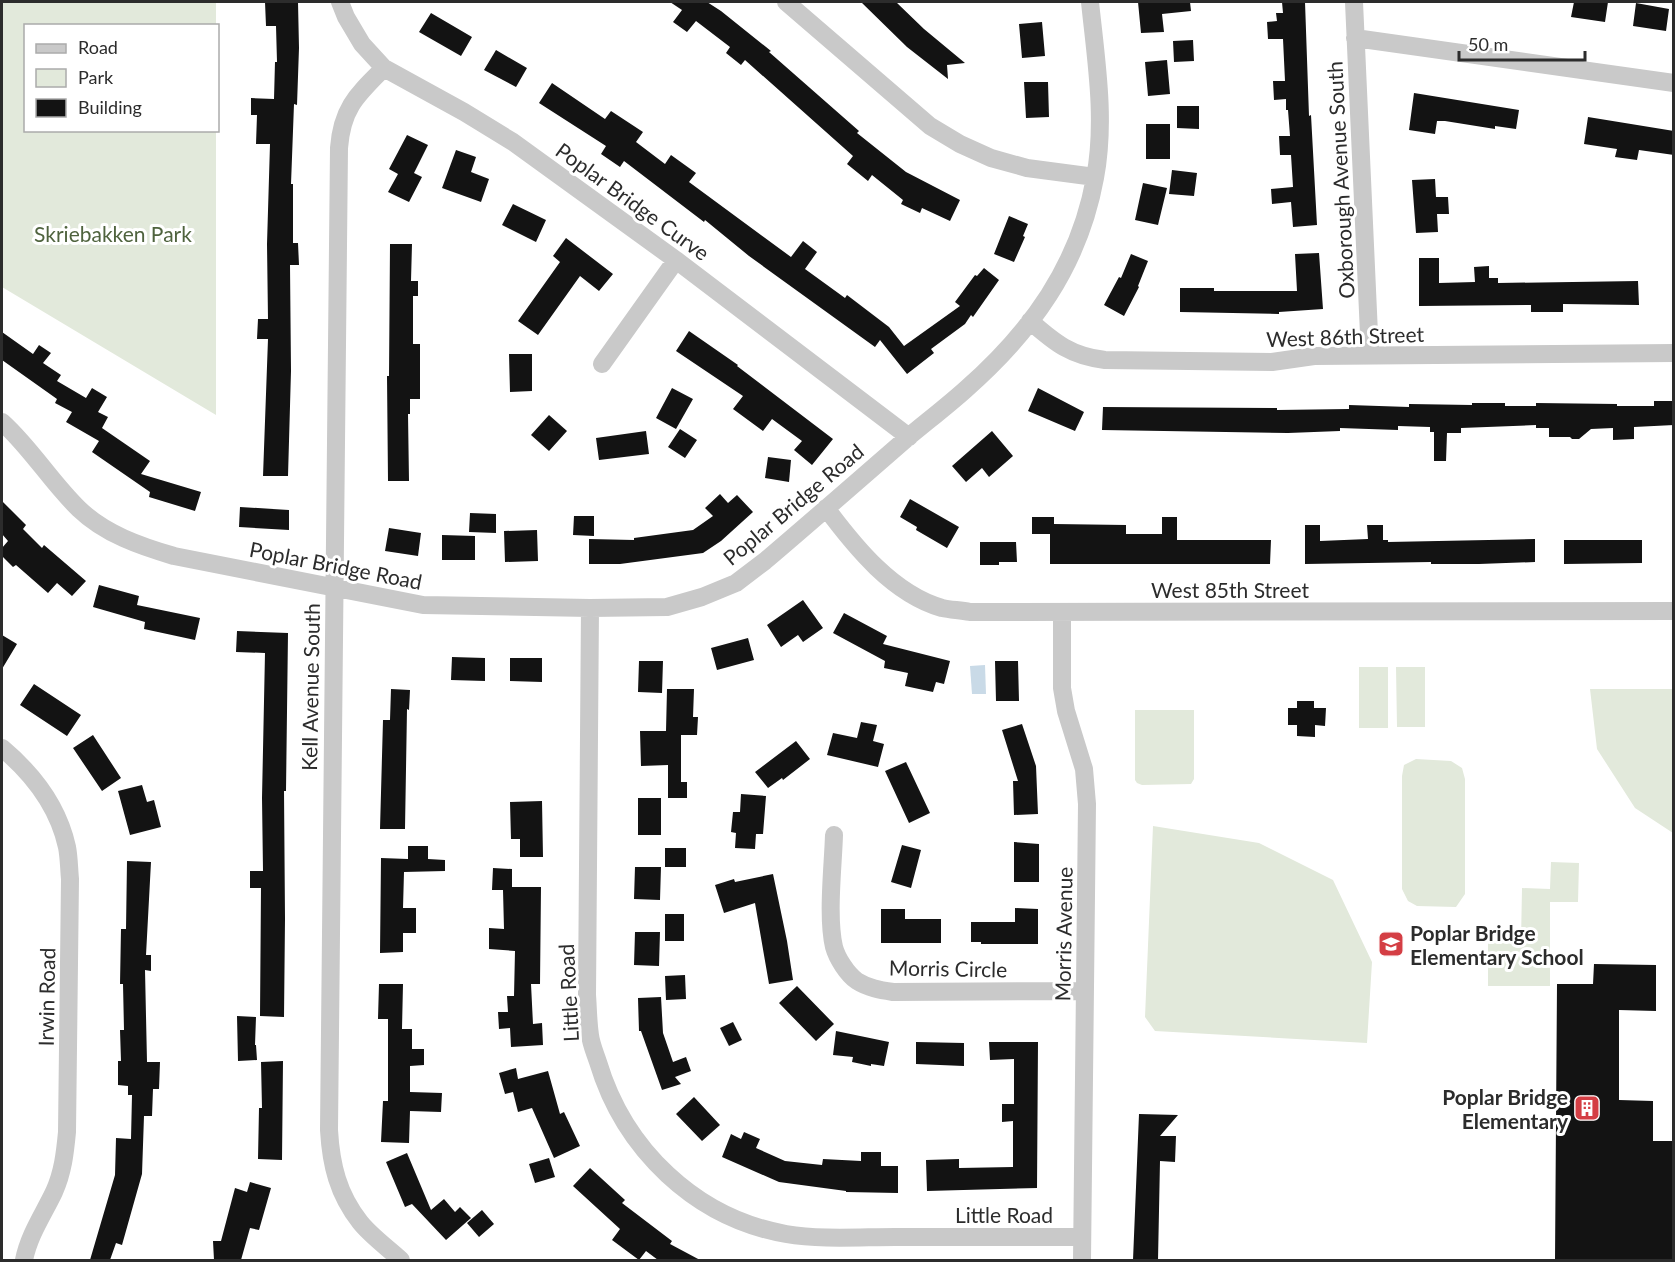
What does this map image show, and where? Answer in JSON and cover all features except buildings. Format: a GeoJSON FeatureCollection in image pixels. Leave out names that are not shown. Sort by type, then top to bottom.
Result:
{"type":"FeatureCollection","features":[{"type":"Feature","properties":{"kind":"street","name":"Poplar Bridge Curve"},"geometry":{"type":"LineString","coordinates":[[340,2],[362,44],[384,68],[513,142],[676,260],[909,437]]}},
{"type":"Feature","properties":{"kind":"street"},"geometry":{"type":"LineString","coordinates":[[786,2],[930,126],[960,144],[991,158],[1027,168],[1095,177]]}},
{"type":"Feature","properties":{"kind":"street","name":"Poplar Bridge Road"},"geometry":{"type":"LineString","coordinates":[[2,423],[80,510],[108,530],[140,546],[174,556],[423,605],[667,607],[702,597],[736,583],[765,561],[973,382],[1010,347],[1046,301],[1069,261],[1084,224],[1095,177],[1100,132],[1099,88],[1090,2]]}},
{"type":"Feature","properties":{"kind":"street","name":"Oxborough Avenue South"},"geometry":{"type":"LineString","coordinates":[[1354,2],[1370,356]]}},
{"type":"Feature","properties":{"kind":"street"},"geometry":{"type":"LineString","coordinates":[[1355,38],[1674,83]]}},
{"type":"Feature","properties":{"kind":"street","name":"Kell Avenue South"},"geometry":{"type":"LineString","coordinates":[[384,68],[359,93],[348,109],[340,129],[328,1130],[330,1156],[336,1181],[348,1205],[361,1223],[401,1260]]}},
{"type":"Feature","properties":{"kind":"street"},"geometry":{"type":"LineString","coordinates":[[602,364],[676,260]]}},
{"type":"Feature","properties":{"kind":"street","name":"West 86th Street"},"geometry":{"type":"LineString","coordinates":[[1030,321],[1070,351],[1086,357],[1105,360],[1272,362],[1314,356],[1674,353]]}},
{"type":"Feature","properties":{"kind":"street","name":"West 85th Street"},"geometry":{"type":"LineString","coordinates":[[826,508],[838,525],[896,586],[919,599],[942,608],[970,612],[1674,611]]}},
{"type":"Feature","properties":{"kind":"street","name":"Little Road"},"geometry":{"type":"LineString","coordinates":[[590,608],[587,994],[590,1036],[602,1077],[619,1115],[643,1150],[673,1180],[707,1205],[745,1222],[786,1234],[828,1237],[1082,1237]]}},
{"type":"Feature","properties":{"kind":"street","name":"Morris Avenue"},"geometry":{"type":"LineString","coordinates":[[1062,612],[1062,688],[1066,711],[1084,769],[1087,804],[1082,1260]]}},
{"type":"Feature","properties":{"kind":"street","name":"Irwin Road"},"geometry":{"type":"LineString","coordinates":[[2,748],[20,764],[41,789],[57,816],[67,847],[70,879],[67,1132],[64,1163],[54,1192],[38,1219],[26,1248],[24,1260]]}},
{"type":"Feature","properties":{"kind":"street","name":"Morris Circle"},"geometry":{"type":"LineString","coordinates":[[834,835],[833,940],[844,966],[856,980],[874,989],[892,992],[1084,991]]}},
{"type":"Feature","properties":{"kind":"green space","name":"Skriebakken Park"},"geometry":{"type":"Polygon","coordinates":[[[2,2],[216,2],[216,24],[24,24],[24,132],[216,132],[216,415],[2,287],[2,2]]]}},
{"type":"Feature","properties":{"kind":"green space"},"geometry":{"type":"Polygon","coordinates":[[[1359,667],[1388,667],[1388,728],[1359,728],[1359,667]]]}},
{"type":"Feature","properties":{"kind":"green space"},"geometry":{"type":"Polygon","coordinates":[[[1396,667],[1425,667],[1425,727],[1397,727],[1396,667]]]}},
{"type":"Feature","properties":{"kind":"green space"},"geometry":{"type":"Polygon","coordinates":[[[1590,689],[1673,689],[1673,833],[1635,808],[1597,749],[1590,689]]]}},
{"type":"Feature","properties":{"kind":"green space"},"geometry":{"type":"Polygon","coordinates":[[[1135,710],[1194,710],[1194,779],[1191,784],[1142,785],[1137,783],[1135,780],[1135,710]]]}},
{"type":"Feature","properties":{"kind":"green space"},"geometry":{"type":"Polygon","coordinates":[[[1416,759],[1451,761],[1462,768],[1465,779],[1465,894],[1456,907],[1417,906],[1408,901],[1402,889],[1402,776],[1404,765],[1416,759]]]}},
{"type":"Feature","properties":{"kind":"green space"},"geometry":{"type":"Polygon","coordinates":[[[1153,826],[1259,843],[1333,880],[1372,962],[1367,1043],[1155,1031],[1145,1017],[1153,826]]]}},
{"type":"Feature","properties":{"kind":"green space"},"geometry":{"type":"Polygon","coordinates":[[[1551,862],[1579,863],[1578,902],[1550,902],[1550,986],[1488,986],[1488,941],[1521,941],[1522,888],[1550,889],[1551,862]]]}},
{"type":"Feature","properties":{"kind":"water"},"geometry":{"type":"Polygon","coordinates":[[[985,665],[986,694],[972,694],[970,666],[985,665]]]}},
{"type":"Feature","properties":{"kind":"place","name":"Poplar Bridge Elementary School"},"geometry":{"type":"Point","coordinates":[1391,944]}},
{"type":"Feature","properties":{"kind":"place","name":"Poplar Bridge Elementary"},"geometry":{"type":"Point","coordinates":[1587,1108]}}]}
